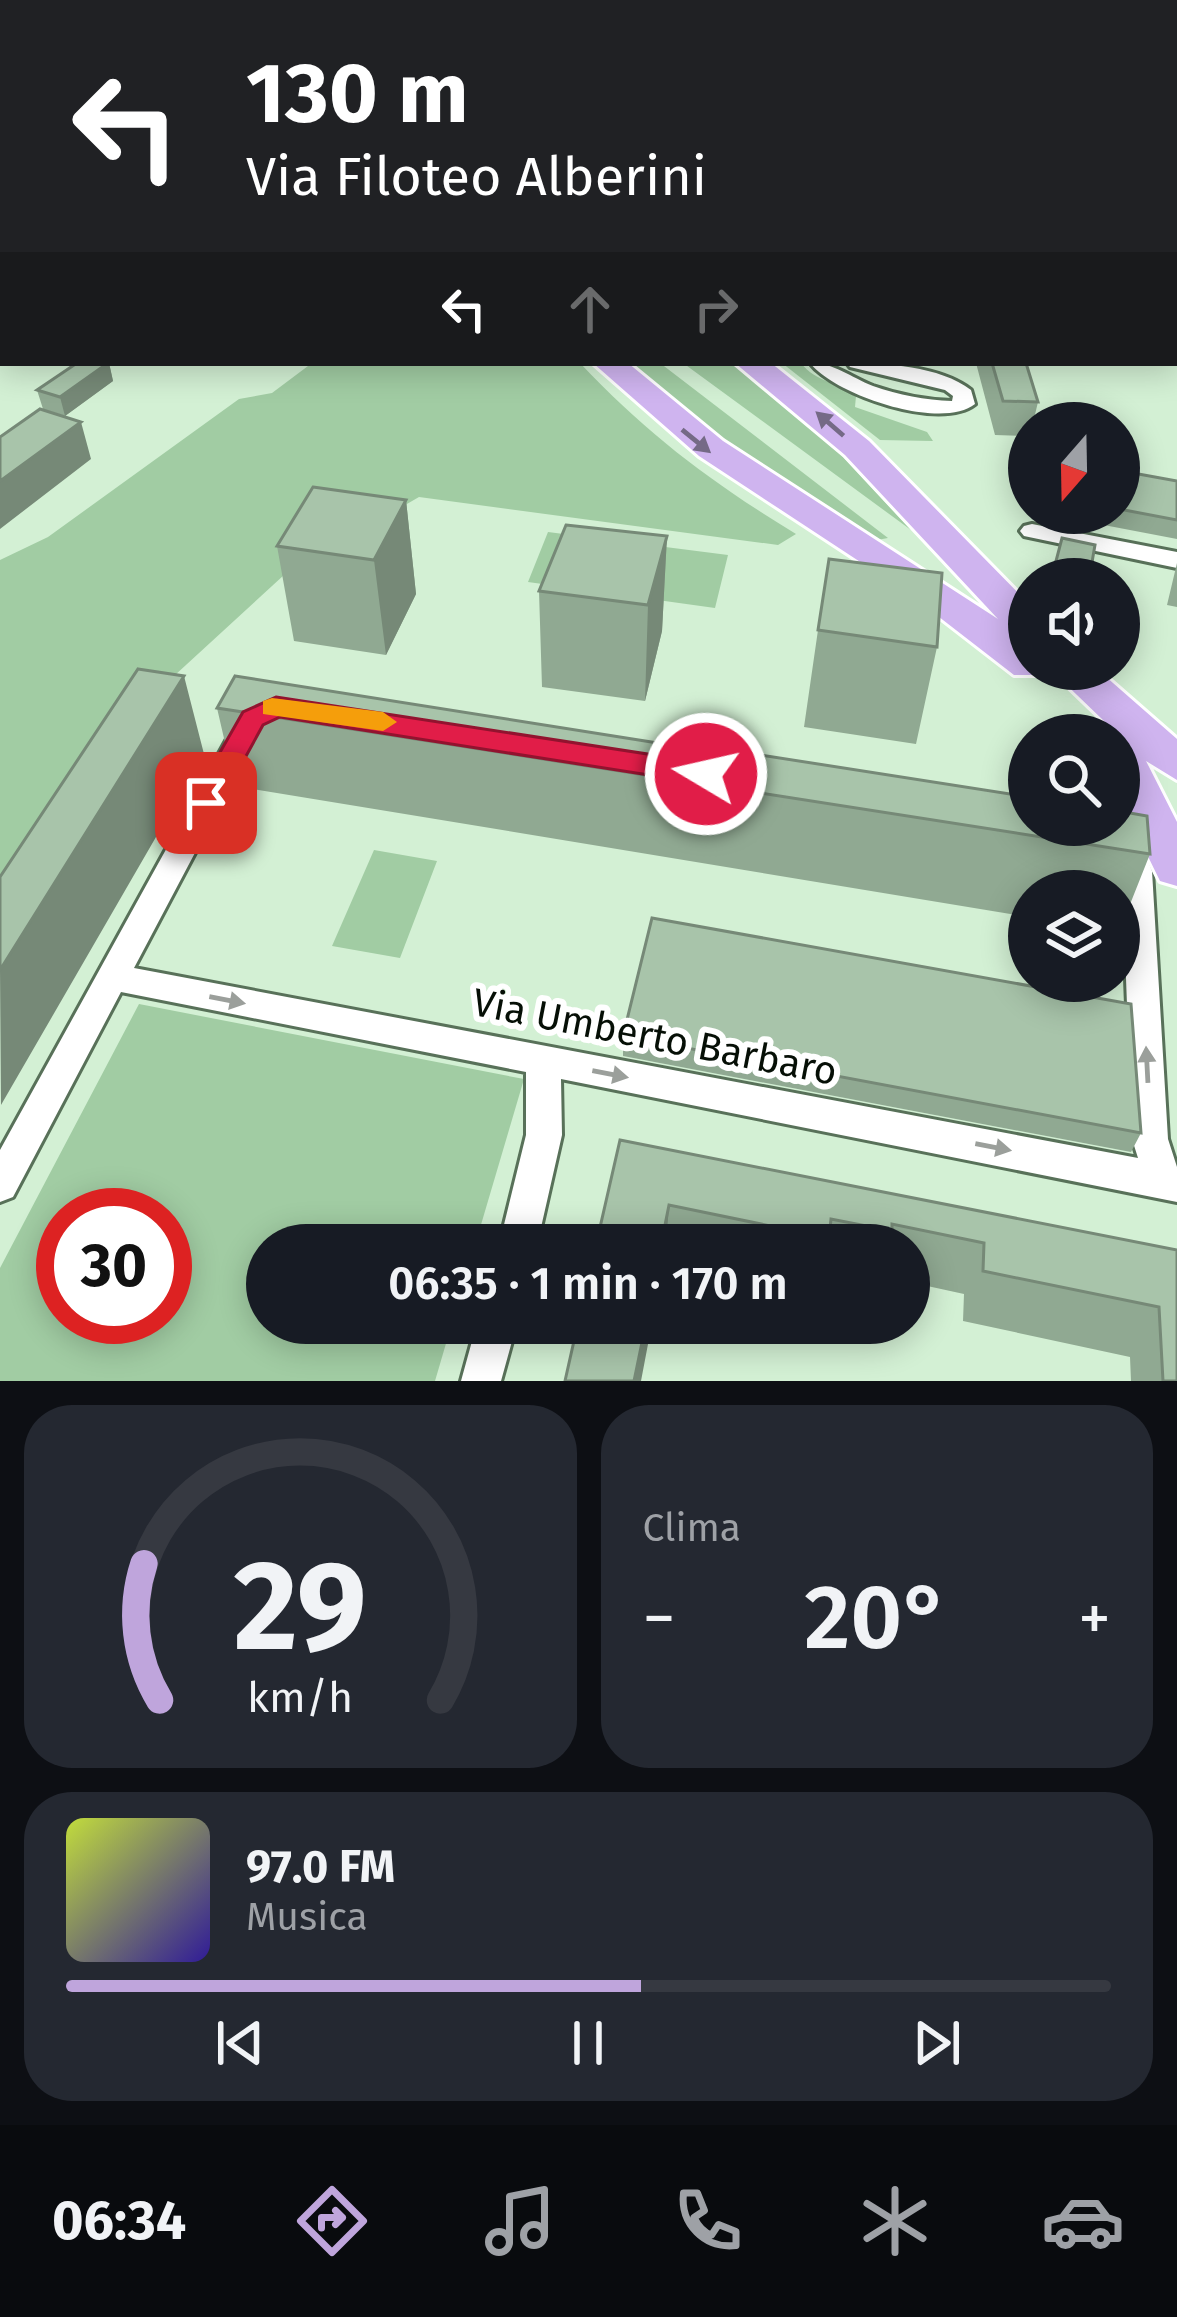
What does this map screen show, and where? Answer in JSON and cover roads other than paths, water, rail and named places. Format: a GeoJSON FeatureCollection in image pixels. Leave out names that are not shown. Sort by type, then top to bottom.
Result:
{"type":"FeatureCollection","features":[{"type":"Feature","properties":{"kind":"main road"},"geometry":{"type":"LineString","coordinates":[[612,366],[689,436],[781,500],[958,610],[1008,649]]}},
{"type":"Feature","properties":{"kind":"main road"},"geometry":{"type":"LineString","coordinates":[[755,366],[883,473],[1008,606]]}},
{"type":"Feature","properties":{"kind":"main road"},"geometry":{"type":"LineString","coordinates":[[781,500],[885,549],[914,550],[923,542],[924,526],[883,473]]}},
{"type":"Feature","properties":{"kind":"main road"},"geometry":{"type":"LineString","coordinates":[[1054,690],[1078,714]]}},
{"type":"Feature","properties":{"kind":"main road"},"geometry":{"type":"LineString","coordinates":[[1098,690],[1177,764]]}},
{"type":"Feature","properties":{"kind":"main road"},"geometry":{"type":"LineString","coordinates":[[1112,690],[1177,728]]}},
{"type":"Feature","properties":{"kind":"main road"},"geometry":{"type":"LineString","coordinates":[[1140,780],[1177,822]]}},
{"type":"Feature","properties":{"kind":"main road"},"geometry":{"type":"LineString","coordinates":[[1140,799],[1177,868]]}},
{"type":"Feature","properties":{"kind":"street"},"geometry":{"type":"LineString","coordinates":[[823,366],[837,380],[932,408],[964,404],[961,388],[869,366]]}},
{"type":"Feature","properties":{"kind":"street"},"geometry":{"type":"LineString","coordinates":[[1046,534],[1177,560]]}},
{"type":"Feature","properties":{"kind":"street"},"geometry":{"type":"LineString","coordinates":[[0,1185],[247,728],[268,708]]}},
{"type":"Feature","properties":{"kind":"street"},"geometry":{"type":"LineString","coordinates":[[1119,846],[1136,863],[1150,1139],[1170,1185]]}},
{"type":"Feature","properties":{"kind":"street","name":"Via Umberto Barbaro"},"geometry":{"type":"LineString","coordinates":[[112,977],[1170,1185]]}},
{"type":"Feature","properties":{"kind":"street"},"geometry":{"type":"LineString","coordinates":[[523,1224],[544,1135],[543,1062]]}},
{"type":"Feature","properties":{"kind":"street"},"geometry":{"type":"LineString","coordinates":[[481,1381],[491,1344]]}}]}
